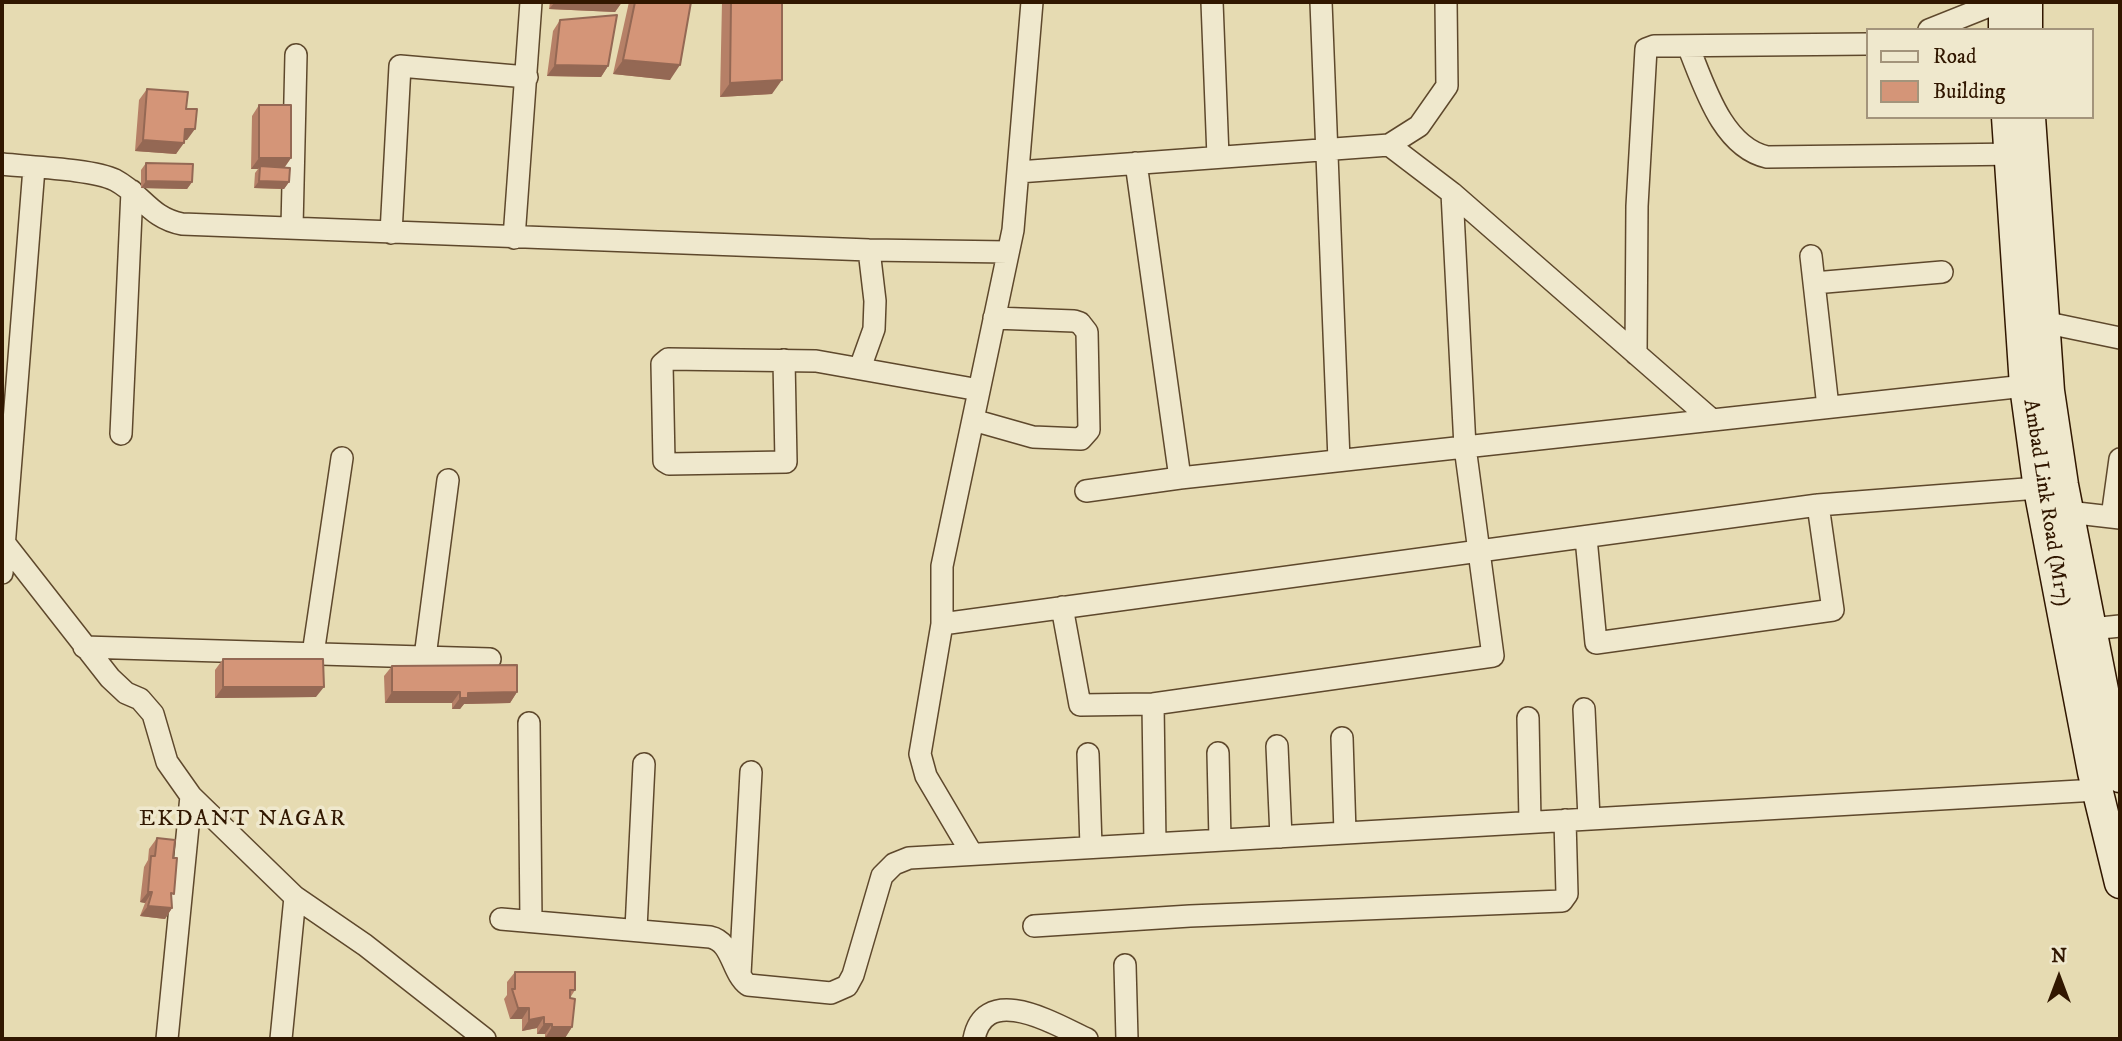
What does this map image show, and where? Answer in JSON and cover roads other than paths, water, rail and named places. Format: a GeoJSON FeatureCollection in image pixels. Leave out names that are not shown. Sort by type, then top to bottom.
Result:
{"type":"FeatureCollection","features":[{"type":"Feature","properties":{"kind":"main road"},"geometry":{"type":"LineString","coordinates":[[2001,2],[2004,28]]}},
{"type":"Feature","properties":{"kind":"main road"},"geometry":{"type":"LineString","coordinates":[[2027,2],[2027,28]]}},
{"type":"Feature","properties":{"kind":"main road","name":"Ambad Link Road (M17)"},"geometry":{"type":"LineString","coordinates":[[2008,119],[2020,154],[2043,322],[2054,500],[2106,627],[2114,710],[2107,776]]}},
{"type":"Feature","properties":{"kind":"main road","name":"Ambad Link Road (M17)"},"geometry":{"type":"LineString","coordinates":[[2029,119],[2020,154],[2025,386],[2054,500],[2107,776],[2120,883]]}},
{"type":"Feature","properties":{"kind":"street"},"geometry":{"type":"LineString","coordinates":[[514,238],[531,2]]}},
{"type":"Feature","properties":{"kind":"street"},"geometry":{"type":"LineString","coordinates":[[972,854],[922,766],[921,744],[942,624],[942,566],[1008,251],[1018,172],[1032,2]]}},
{"type":"Feature","properties":{"kind":"street"},"geometry":{"type":"LineString","coordinates":[[1212,2],[1217,158]]}},
{"type":"Feature","properties":{"kind":"street"},"geometry":{"type":"LineString","coordinates":[[1321,2],[1339,460]]}},
{"type":"Feature","properties":{"kind":"street"},"geometry":{"type":"LineString","coordinates":[[1018,172],[1389,145],[1419,126],[1447,86],[1446,2]]}},
{"type":"Feature","properties":{"kind":"street"},"geometry":{"type":"LineString","coordinates":[[1934,28],[2001,2]]}},
{"type":"Feature","properties":{"kind":"street"},"geometry":{"type":"LineString","coordinates":[[1636,354],[1637,206],[1643,56],[1646,49],[1654,46],[1867,44]]}},
{"type":"Feature","properties":{"kind":"street"},"geometry":{"type":"LineString","coordinates":[[1688,46],[1713,105],[1736,138],[1754,154],[1767,157],[2020,154]]}},
{"type":"Feature","properties":{"kind":"street"},"geometry":{"type":"LineString","coordinates":[[292,227],[296,55]]}},
{"type":"Feature","properties":{"kind":"street"},"geometry":{"type":"LineString","coordinates":[[391,233],[400,66],[527,77]]}},
{"type":"Feature","properties":{"kind":"street"},"geometry":{"type":"LineString","coordinates":[[1389,145],[1452,193],[1712,419]]}},
{"type":"Feature","properties":{"kind":"street"},"geometry":{"type":"LineString","coordinates":[[1136,163],[1181,478]]}},
{"type":"Feature","properties":{"kind":"street"},"geometry":{"type":"LineString","coordinates":[[2,164],[113,179],[132,191],[166,221],[514,238],[869,250],[1008,251]]}},
{"type":"Feature","properties":{"kind":"street"},"geometry":{"type":"LineString","coordinates":[[2,573],[34,168]]}},
{"type":"Feature","properties":{"kind":"street"},"geometry":{"type":"LineString","coordinates":[[121,434],[132,191]]}},
{"type":"Feature","properties":{"kind":"street"},"geometry":{"type":"LineString","coordinates":[[1062,607],[1080,705],[1153,704],[1493,656],[1465,447],[1452,193]]}},
{"type":"Feature","properties":{"kind":"street"},"geometry":{"type":"LineString","coordinates":[[860,368],[874,329],[869,250]]}},
{"type":"Feature","properties":{"kind":"street"},"geometry":{"type":"LineString","coordinates":[[1811,256],[1828,407]]}},
{"type":"Feature","properties":{"kind":"street"},"geometry":{"type":"LineString","coordinates":[[1814,283],[1942,272]]}},
{"type":"Feature","properties":{"kind":"street"},"geometry":{"type":"LineString","coordinates":[[973,420],[1044,438],[1081,439],[1089,430],[1087,332],[1084,327],[1074,321],[994,318]]}},
{"type":"Feature","properties":{"kind":"street"},"geometry":{"type":"LineString","coordinates":[[2043,322],[2120,338]]}},
{"type":"Feature","properties":{"kind":"street"},"geometry":{"type":"LineString","coordinates":[[784,360],[786,462],[669,464],[664,461],[664,361],[784,360],[816,360],[979,390]]}},
{"type":"Feature","properties":{"kind":"street"},"geometry":{"type":"LineString","coordinates":[[1086,491],[1339,460],[2025,386]]}},
{"type":"Feature","properties":{"kind":"street"},"geometry":{"type":"LineString","coordinates":[[313,654],[342,458]]}},
{"type":"Feature","properties":{"kind":"street"},"geometry":{"type":"LineString","coordinates":[[942,624],[1818,505],[2054,500],[2116,517],[2120,459]]}},
{"type":"Feature","properties":{"kind":"street"},"geometry":{"type":"LineString","coordinates":[[425,657],[448,480]]}},
{"type":"Feature","properties":{"kind":"street"},"geometry":{"type":"LineString","coordinates":[[1586,538],[1596,643],[1833,610],[1818,505]]}},
{"type":"Feature","properties":{"kind":"street"},"geometry":{"type":"LineString","coordinates":[[3,540],[84,648],[117,687],[147,706],[153,714],[167,762],[191,796],[295,897],[365,945],[485,1039]]}},
{"type":"Feature","properties":{"kind":"street"},"geometry":{"type":"LineString","coordinates":[[84,648],[490,659]]}},
{"type":"Feature","properties":{"kind":"street"},"geometry":{"type":"LineString","coordinates":[[1153,704],[1155,844]]}},
{"type":"Feature","properties":{"kind":"street"},"geometry":{"type":"LineString","coordinates":[[1584,709],[1589,819]]}},
{"type":"Feature","properties":{"kind":"street"},"geometry":{"type":"LineString","coordinates":[[1528,718],[1530,822]]}},
{"type":"Feature","properties":{"kind":"street"},"geometry":{"type":"LineString","coordinates":[[529,723],[531,921]]}},
{"type":"Feature","properties":{"kind":"street"},"geometry":{"type":"LineString","coordinates":[[1342,738],[1345,833]]}},
{"type":"Feature","properties":{"kind":"street"},"geometry":{"type":"LineString","coordinates":[[1277,746],[1281,836]]}},
{"type":"Feature","properties":{"kind":"street"},"geometry":{"type":"LineString","coordinates":[[1218,753],[1220,840]]}},
{"type":"Feature","properties":{"kind":"street"},"geometry":{"type":"LineString","coordinates":[[1088,754],[1091,847]]}},
{"type":"Feature","properties":{"kind":"street"},"geometry":{"type":"LineString","coordinates":[[636,929],[644,764]]}},
{"type":"Feature","properties":{"kind":"street"},"geometry":{"type":"LineString","coordinates":[[740,976],[751,772]]}},
{"type":"Feature","properties":{"kind":"street"},"geometry":{"type":"LineString","coordinates":[[501,919],[636,929],[718,939],[723,943],[740,976],[754,986],[825,994],[842,990],[853,975],[879,883],[887,870],[909,859],[1589,819],[2107,776]]}},
{"type":"Feature","properties":{"kind":"street"},"geometry":{"type":"LineString","coordinates":[[167,1039],[191,796]]}},
{"type":"Feature","properties":{"kind":"street"},"geometry":{"type":"LineString","coordinates":[[1034,926],[1190,916],[1562,901],[1567,894],[1565,820]]}},
{"type":"Feature","properties":{"kind":"street"},"geometry":{"type":"LineString","coordinates":[[281,1039],[295,897]]}},
{"type":"Feature","properties":{"kind":"street"},"geometry":{"type":"LineString","coordinates":[[1125,965],[1127,1039]]}},
{"type":"Feature","properties":{"kind":"street"},"geometry":{"type":"LineString","coordinates":[[974,1039],[984,1020],[1004,1010],[1017,1009],[1087,1039]]}},
{"type":"Feature","properties":{"kind":"district","name":"EKDANT NAGAR"},"geometry":{"type":"Point","coordinates":[243,820]}}]}
